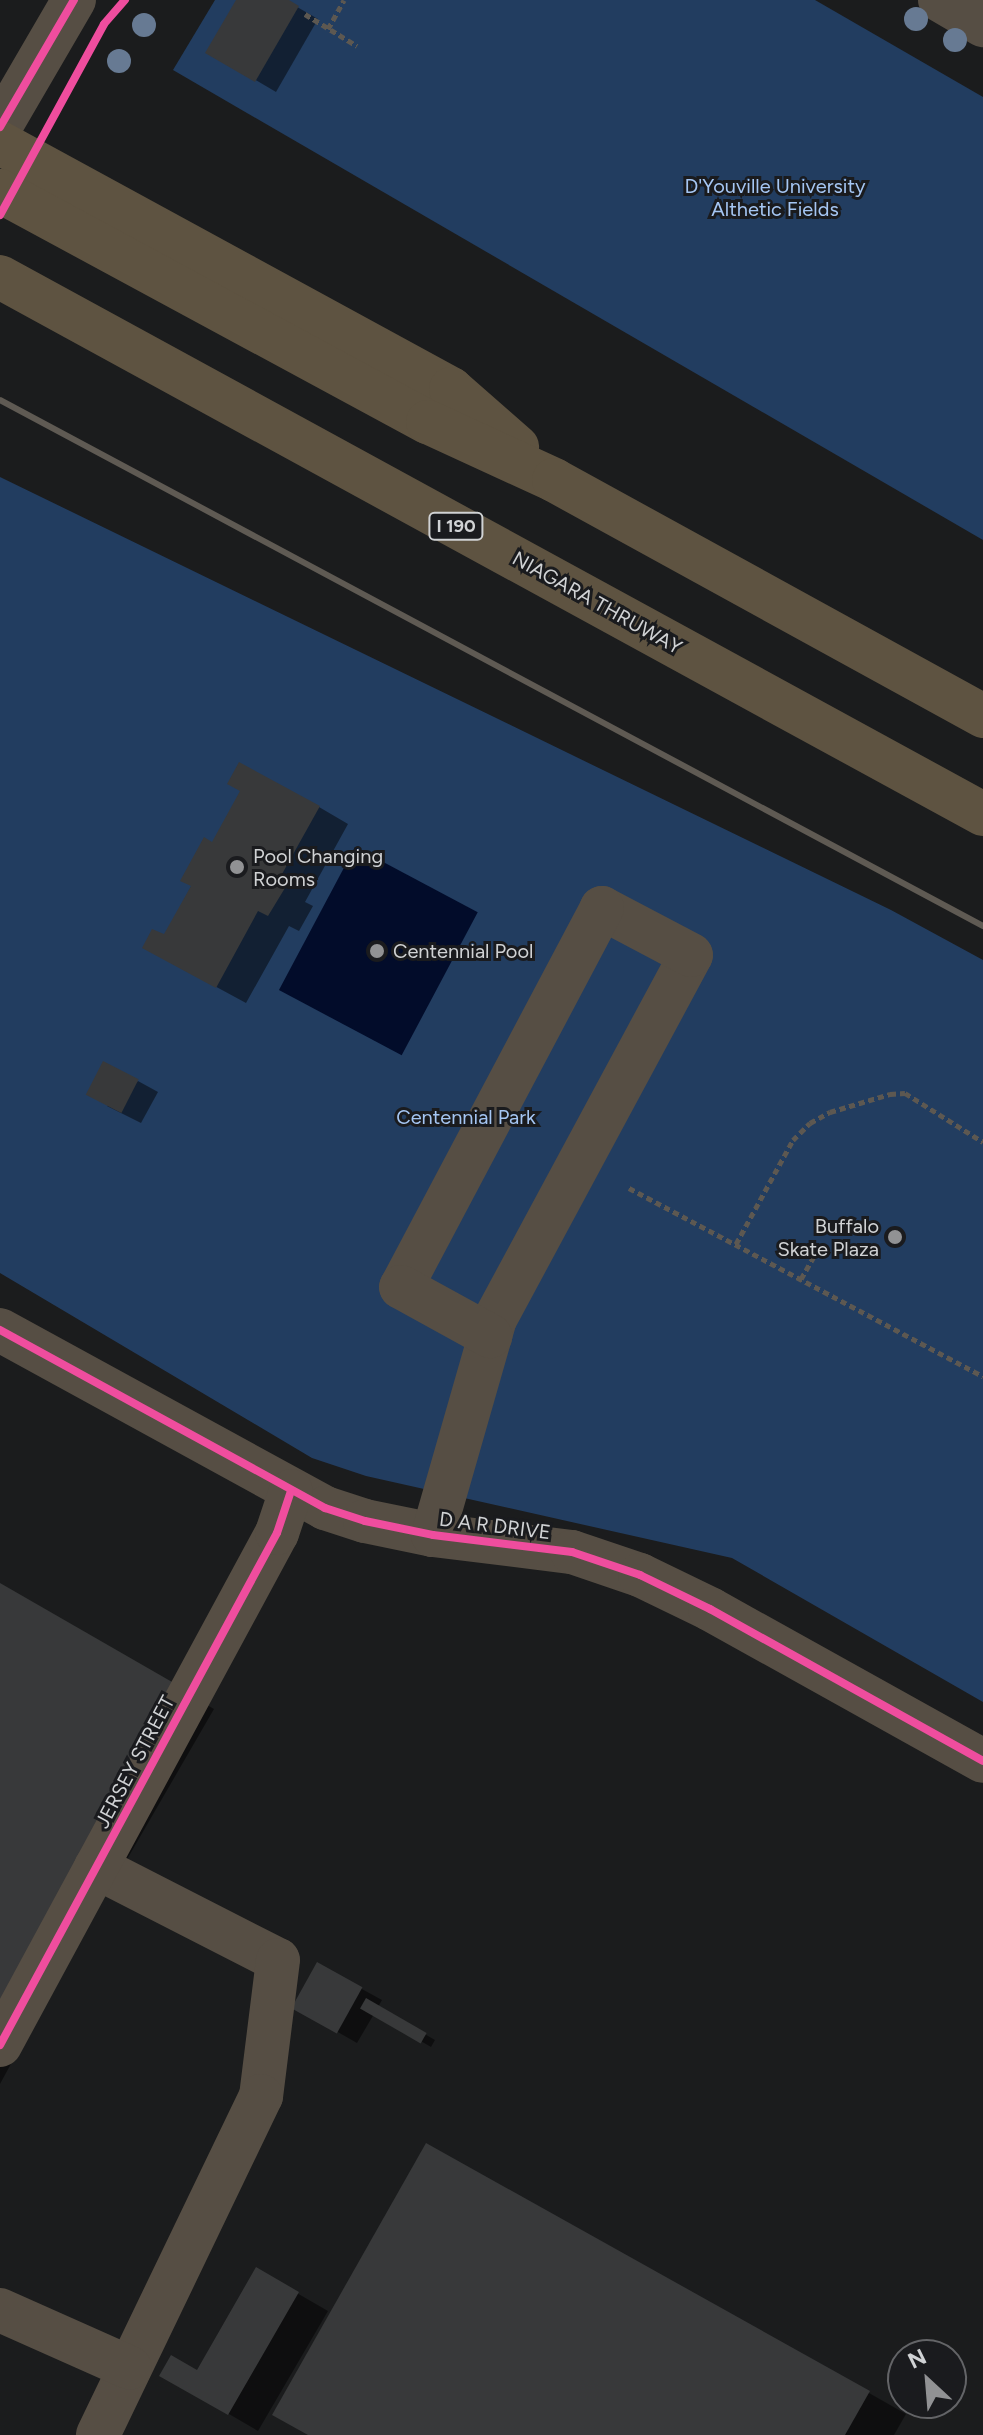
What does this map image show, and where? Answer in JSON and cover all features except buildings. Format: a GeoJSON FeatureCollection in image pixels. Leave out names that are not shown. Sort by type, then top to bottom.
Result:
{"type":"FeatureCollection","features":[{"type":"Feature","properties":{"kind":"highway"},"geometry":{"type":"LineString","coordinates":[[0,143],[451,389],[554,480]]}},
{"type":"Feature","properties":{"kind":"highway"},"geometry":{"type":"LineString","coordinates":[[0,191],[428,422],[554,480],[983,716]]}},
{"type":"Feature","properties":{"kind":"highway","name":"NIAGARA THRUWAY"},"geometry":{"type":"LineString","coordinates":[[0,277],[983,814]]}},
{"type":"Feature","properties":{"kind":"street"},"geometry":{"type":"LineString","coordinates":[[40,0],[40,58]]}},
{"type":"Feature","properties":{"kind":"street"},"geometry":{"type":"LineString","coordinates":[[0,127],[74,0]]}},
{"type":"Feature","properties":{"kind":"street"},"geometry":{"type":"LineString","coordinates":[[940,0],[983,25]]}},
{"type":"Feature","properties":{"kind":"street"},"geometry":{"type":"LineString","coordinates":[[433,1535],[495,1319],[691,955],[602,908],[401,1287],[490,1336]]}},
{"type":"Feature","properties":{"kind":"street","name":"D A R DRIVE"},"geometry":{"type":"LineString","coordinates":[[0,1330],[291,1491],[365,1521],[433,1535],[572,1552],[640,1575],[710,1609],[983,1761]]}},
{"type":"Feature","properties":{"kind":"street","name":"JERSEY STREET"},"geometry":{"type":"LineString","coordinates":[[0,2045],[277,1533],[291,1491]]}},
{"type":"Feature","properties":{"kind":"street"},"geometry":{"type":"LineString","coordinates":[[96,1867],[278,1960],[261,2096],[98,2435]]}},
{"type":"Feature","properties":{"kind":"street"},"geometry":{"type":"LineString","coordinates":[[0,2310],[130,2368]]}},
{"type":"Feature","properties":{"kind":"path"},"geometry":{"type":"LineString","coordinates":[[328,29],[344,0]]}},
{"type":"Feature","properties":{"kind":"path"},"geometry":{"type":"LineString","coordinates":[[305,14],[357,46]]}},
{"type":"Feature","properties":{"kind":"path"},"geometry":{"type":"LineString","coordinates":[[736,1244],[793,1140],[810,1123],[830,1112],[890,1094],[905,1093],[983,1142]]}},
{"type":"Feature","properties":{"kind":"path"},"geometry":{"type":"LineString","coordinates":[[629,1188],[983,1376]]}},
{"type":"Feature","properties":{"kind":"path"},"geometry":{"type":"LineString","coordinates":[[801,1279],[821,1244]]}},
{"type":"Feature","properties":{"kind":"green space","name":"D'Youville University Althetic Fields"},"geometry":{"type":"Polygon","coordinates":[[[215,0],[815,0],[983,97],[983,540],[173,70],[215,0]]]}},
{"type":"Feature","properties":{"kind":"green space","name":"Centennial Park"},"geometry":{"type":"Polygon","coordinates":[[[0,477],[891,910],[983,960],[983,1702],[732,1558],[366,1476],[312,1458],[0,1273],[0,477]]]}},
{"type":"Feature","properties":{"kind":"shaded area","name":"Centennial Pool"},"geometry":{"type":"Polygon","coordinates":[[[355,847],[478,912],[402,1055],[279,990],[355,847]]]}},
{"type":"Feature","properties":{"kind":"railway"},"geometry":{"type":"LineString","coordinates":[[0,400],[983,926]]}},
{"type":"Feature","properties":{"kind":"cycle path"},"geometry":{"type":"LineString","coordinates":[[0,127],[74,0]]}},
{"type":"Feature","properties":{"kind":"cycle path"},"geometry":{"type":"LineString","coordinates":[[0,215],[104,24],[125,0]]}},
{"type":"Feature","properties":{"kind":"cycle path"},"geometry":{"type":"LineString","coordinates":[[0,1330],[325,1508],[365,1521],[433,1535],[572,1552],[640,1575],[710,1609],[983,1761]]}},
{"type":"Feature","properties":{"kind":"cycle path"},"geometry":{"type":"LineString","coordinates":[[0,2045],[277,1533],[291,1491]]}},
{"type":"Feature","properties":{"kind":"place","name":"Pool Changing Rooms"},"geometry":{"type":"Point","coordinates":[237,867]}},
{"type":"Feature","properties":{"kind":"place","name":"Centennial Pool"},"geometry":{"type":"Point","coordinates":[377,951]}},
{"type":"Feature","properties":{"kind":"place","name":"Buffalo Skate Plaza"},"geometry":{"type":"Point","coordinates":[895,1237]}}]}
